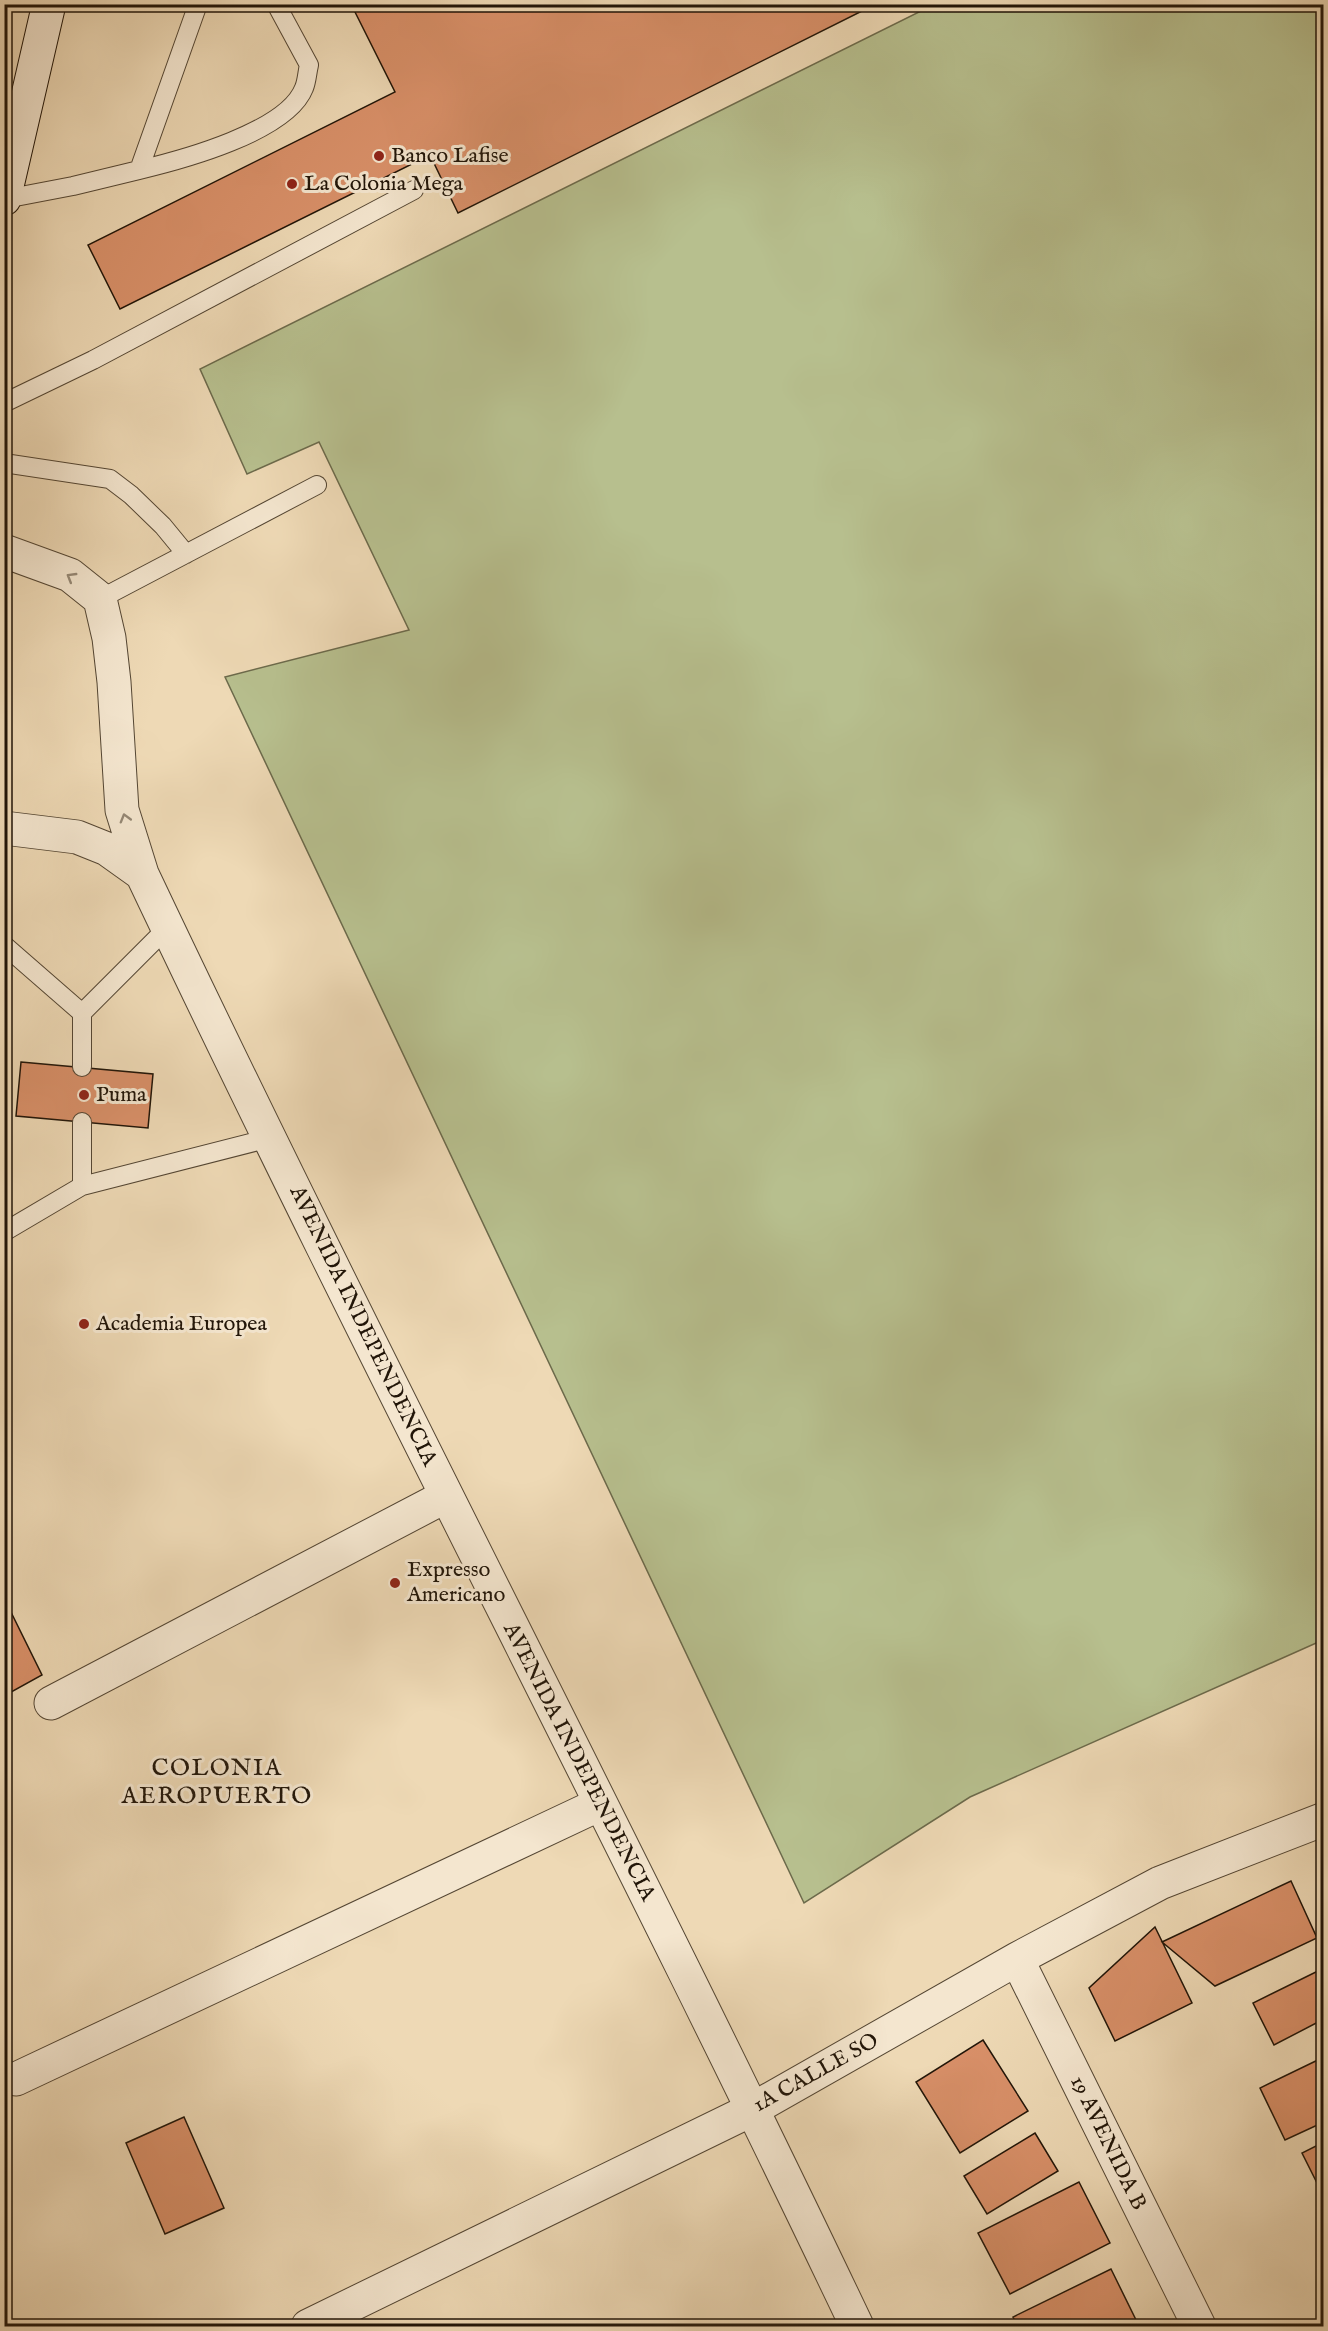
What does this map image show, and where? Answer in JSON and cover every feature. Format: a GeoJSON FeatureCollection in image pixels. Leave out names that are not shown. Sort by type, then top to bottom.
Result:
{"type":"FeatureCollection","features":[{"type":"Feature","properties":{"kind":"street"},"geometry":{"type":"LineString","coordinates":[[4,199],[49,4]]}},
{"type":"Feature","properties":{"kind":"street"},"geometry":{"type":"LineString","coordinates":[[4,551],[70,575],[100,598]]}},
{"type":"Feature","properties":{"kind":"street","name":"AVENIDA INDEPENDENCIA"},"geometry":{"type":"LineString","coordinates":[[100,598],[109,638],[114,682],[122,810],[141,874],[446,1496],[753,2109],[855,2326]]}},
{"type":"Feature","properties":{"kind":"street","name":"AVENIDA INDEPENDENCIA"},"geometry":{"type":"LineString","coordinates":[[4,828],[77,837],[107,849],[141,874]]}},
{"type":"Feature","properties":{"kind":"street"},"geometry":{"type":"LineString","coordinates":[[51,1703],[446,1496]]}},
{"type":"Feature","properties":{"kind":"street"},"geometry":{"type":"LineString","coordinates":[[16,2079],[600,1804]]}},
{"type":"Feature","properties":{"kind":"street","name":"1A CALLE SO"},"geometry":{"type":"LineString","coordinates":[[308,2326],[753,2109],[1017,1959],[1160,1883],[1321,1826]]}},
{"type":"Feature","properties":{"kind":"street","name":"19 AVENIDA B"},"geometry":{"type":"LineString","coordinates":[[1017,1959],[1199,2326]]}},
{"type":"Feature","properties":{"kind":"lane"},"geometry":{"type":"LineString","coordinates":[[139,170],[198,4]]}},
{"type":"Feature","properties":{"kind":"lane"},"geometry":{"type":"LineString","coordinates":[[4,199],[73,186],[178,161],[217,147],[283,115],[304,89],[309,65],[276,4]]}},
{"type":"Feature","properties":{"kind":"lane"},"geometry":{"type":"LineString","coordinates":[[4,403],[93,360],[414,190]]}},
{"type":"Feature","properties":{"kind":"lane"},"geometry":{"type":"LineString","coordinates":[[4,463],[110,479],[155,518],[186,554]]}},
{"type":"Feature","properties":{"kind":"lane"},"geometry":{"type":"LineString","coordinates":[[100,598],[317,485]]}},
{"type":"Feature","properties":{"kind":"lane"},"geometry":{"type":"LineString","coordinates":[[82,1067],[82,1013],[167,928]]}},
{"type":"Feature","properties":{"kind":"lane"},"geometry":{"type":"LineString","coordinates":[[4,945],[82,1013]]}},
{"type":"Feature","properties":{"kind":"lane"},"geometry":{"type":"LineString","coordinates":[[82,1122],[82,1186]]}},
{"type":"Feature","properties":{"kind":"lane"},"geometry":{"type":"LineString","coordinates":[[4,1232],[82,1186],[270,1138]]}},
{"type":"Feature","properties":{"kind":"green space"},"geometry":{"type":"Polygon","coordinates":[[[933,5],[1323,5],[1323,1640],[970,1797],[804,1903],[225,677],[409,630],[319,442],[247,474],[200,369],[933,5]]]}},
{"type":"Feature","properties":{"kind":"building","name":"La Colonia Mega"},"geometry":{"type":"Polygon","coordinates":[[[351,4],[876,4],[458,213],[430,155],[120,309],[88,245],[395,92],[351,4]]]}},
{"type":"Feature","properties":{"kind":"building","name":"Puma"},"geometry":{"type":"Polygon","coordinates":[[[21,1062],[153,1074],[148,1128],[16,1116],[21,1062]]]}},
{"type":"Feature","properties":{"kind":"building"},"geometry":{"type":"Polygon","coordinates":[[[4,1598],[42,1675],[4,1696],[4,1598]]]}},
{"type":"Feature","properties":{"kind":"building"},"geometry":{"type":"Polygon","coordinates":[[[1291,1881],[1317,1938],[1215,1986],[1162,1942],[1291,1881]]]}},
{"type":"Feature","properties":{"kind":"building"},"geometry":{"type":"Polygon","coordinates":[[[1155,1927],[1192,2003],[1115,2041],[1089,1988],[1155,1927]]]}},
{"type":"Feature","properties":{"kind":"building"},"geometry":{"type":"Polygon","coordinates":[[[1324,1968],[1324,2019],[1274,2045],[1253,2003],[1324,1968]]]}},
{"type":"Feature","properties":{"kind":"building"},"geometry":{"type":"Polygon","coordinates":[[[983,2040],[1028,2111],[960,2153],[916,2082],[983,2040]]]}},
{"type":"Feature","properties":{"kind":"building"},"geometry":{"type":"Polygon","coordinates":[[[1324,2057],[1324,2122],[1285,2140],[1260,2088],[1324,2057]]]}},
{"type":"Feature","properties":{"kind":"building"},"geometry":{"type":"Polygon","coordinates":[[[184,2117],[224,2208],[165,2234],[126,2143],[184,2117]]]}},
{"type":"Feature","properties":{"kind":"building"},"geometry":{"type":"Polygon","coordinates":[[[1035,2133],[1058,2171],[987,2214],[964,2176],[1035,2133]]]}},
{"type":"Feature","properties":{"kind":"building"},"geometry":{"type":"Polygon","coordinates":[[[1324,2142],[1324,2197],[1302,2153],[1324,2142]]]}},
{"type":"Feature","properties":{"kind":"building"},"geometry":{"type":"Polygon","coordinates":[[[1079,2182],[1110,2243],[1010,2294],[978,2233],[1079,2182]]]}},
{"type":"Feature","properties":{"kind":"building"},"geometry":{"type":"Polygon","coordinates":[[[1111,2269],[1139,2326],[1017,2326],[1013,2317],[1111,2269]]]}},
{"type":"Feature","properties":{"kind":"place","name":"Banco Lafise"},"geometry":{"type":"Point","coordinates":[379,156]}},
{"type":"Feature","properties":{"kind":"place","name":"La Colonia Mega"},"geometry":{"type":"Point","coordinates":[292,184]}},
{"type":"Feature","properties":{"kind":"place","name":"Puma"},"geometry":{"type":"Point","coordinates":[84,1095]}},
{"type":"Feature","properties":{"kind":"place","name":"Academia Europea"},"geometry":{"type":"Point","coordinates":[84,1324]}},
{"type":"Feature","properties":{"kind":"place","name":"Expresso Americano"},"geometry":{"type":"Point","coordinates":[395,1583]}},
{"type":"Feature","properties":{"kind":"district","name":"COLONIA AEROPUERTO"},"geometry":{"type":"Point","coordinates":[217,1782]}}]}
